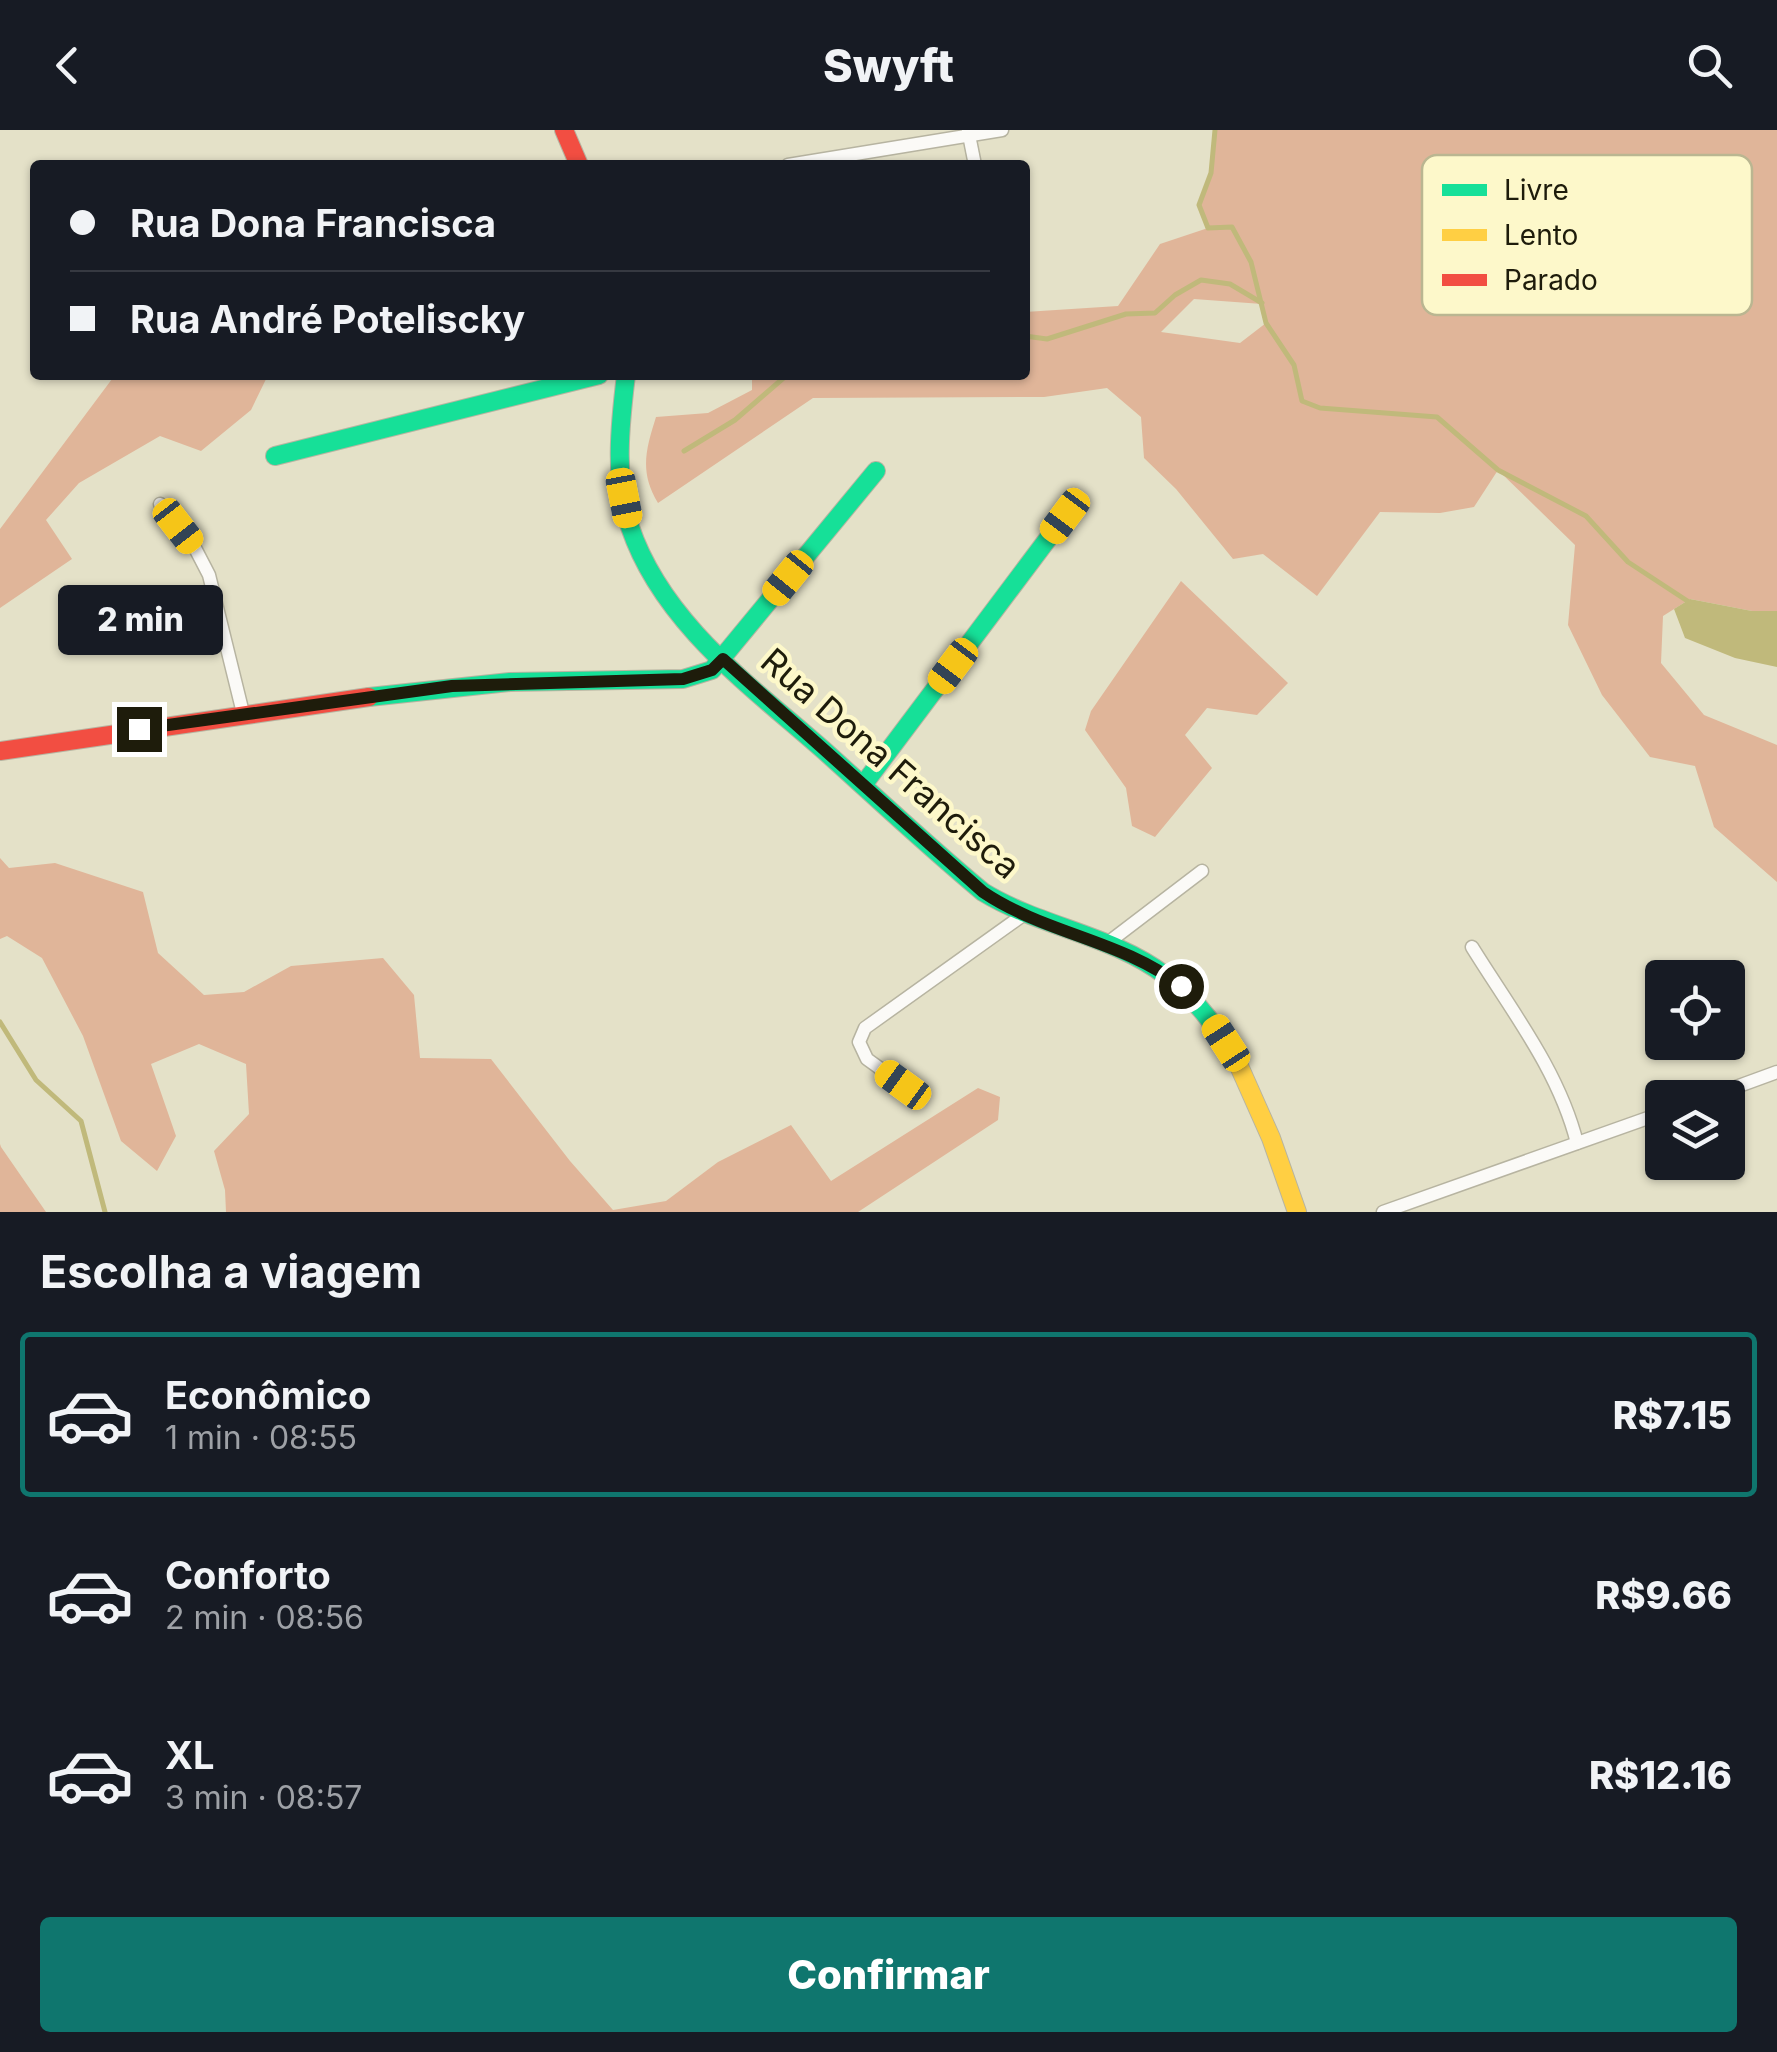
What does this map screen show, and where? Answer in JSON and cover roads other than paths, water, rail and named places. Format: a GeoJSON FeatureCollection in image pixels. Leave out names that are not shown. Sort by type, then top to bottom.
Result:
{"type":"FeatureCollection","features":[{"type":"Feature","properties":{"kind":"street"},"geometry":{"type":"LineString","coordinates":[[564,130],[578,160]]}},
{"type":"Feature","properties":{"kind":"street"},"geometry":{"type":"LineString","coordinates":[[816,160],[1002,130]]}},
{"type":"Feature","properties":{"kind":"street"},"geometry":{"type":"LineString","coordinates":[[969,133],[974,160]]}},
{"type":"Feature","properties":{"kind":"street"},"geometry":{"type":"LineString","coordinates":[[275,456],[579,380]]}},
{"type":"Feature","properties":{"kind":"street","name":"Rua Dona Francisca"},"geometry":{"type":"LineString","coordinates":[[626,380],[620,445],[629,523],[641,554],[662,589],[723,659],[983,892],[1023,915],[1104,944],[1164,972],[1194,999],[1250,1091],[1296,1212]]}},
{"type":"Feature","properties":{"kind":"street"},"geometry":{"type":"LineString","coordinates":[[0,750],[243,713],[475,684],[683,679],[712,670],[876,471]]}},
{"type":"Feature","properties":{"kind":"street"},"geometry":{"type":"LineString","coordinates":[[160,504],[195,548],[208,575],[243,713]]}},
{"type":"Feature","properties":{"kind":"street"},"geometry":{"type":"LineString","coordinates":[[863,785],[1065,516]]}},
{"type":"Feature","properties":{"kind":"street"},"geometry":{"type":"LineString","coordinates":[[1104,944],[1202,871]]}},
{"type":"Feature","properties":{"kind":"street"},"geometry":{"type":"LineString","coordinates":[[903,1085],[866,1059],[859,1042],[864,1028],[1023,915]]}},
{"type":"Feature","properties":{"kind":"street"},"geometry":{"type":"LineString","coordinates":[[1472,947],[1554,1078],[1576,1143]]}},
{"type":"Feature","properties":{"kind":"street"},"geometry":{"type":"LineString","coordinates":[[1745,1084],[1777,1072]]}},
{"type":"Feature","properties":{"kind":"street"},"geometry":{"type":"LineString","coordinates":[[1383,1212],[1645,1119]]}},
{"type":"Feature","properties":{"kind":"waterway"},"geometry":{"type":"LineString","coordinates":[[1215,130],[1211,173],[1199,205],[1208,228],[1232,227],[1251,262],[1266,323],[1294,365],[1302,401],[1320,408],[1437,417],[1498,470],[1586,516],[1628,562],[1692,604]]}},
{"type":"Feature","properties":{"kind":"waterway"},"geometry":{"type":"LineString","coordinates":[[1030,337],[1047,339],[1126,314],[1155,313],[1201,280],[1230,284],[1262,303]]}},
{"type":"Feature","properties":{"kind":"waterway"},"geometry":{"type":"LineString","coordinates":[[684,451],[735,420],[781,380]]}},
{"type":"Feature","properties":{"kind":"waterway"},"geometry":{"type":"LineString","coordinates":[[0,1022],[36,1080],[81,1121],[105,1212]]}}]}
